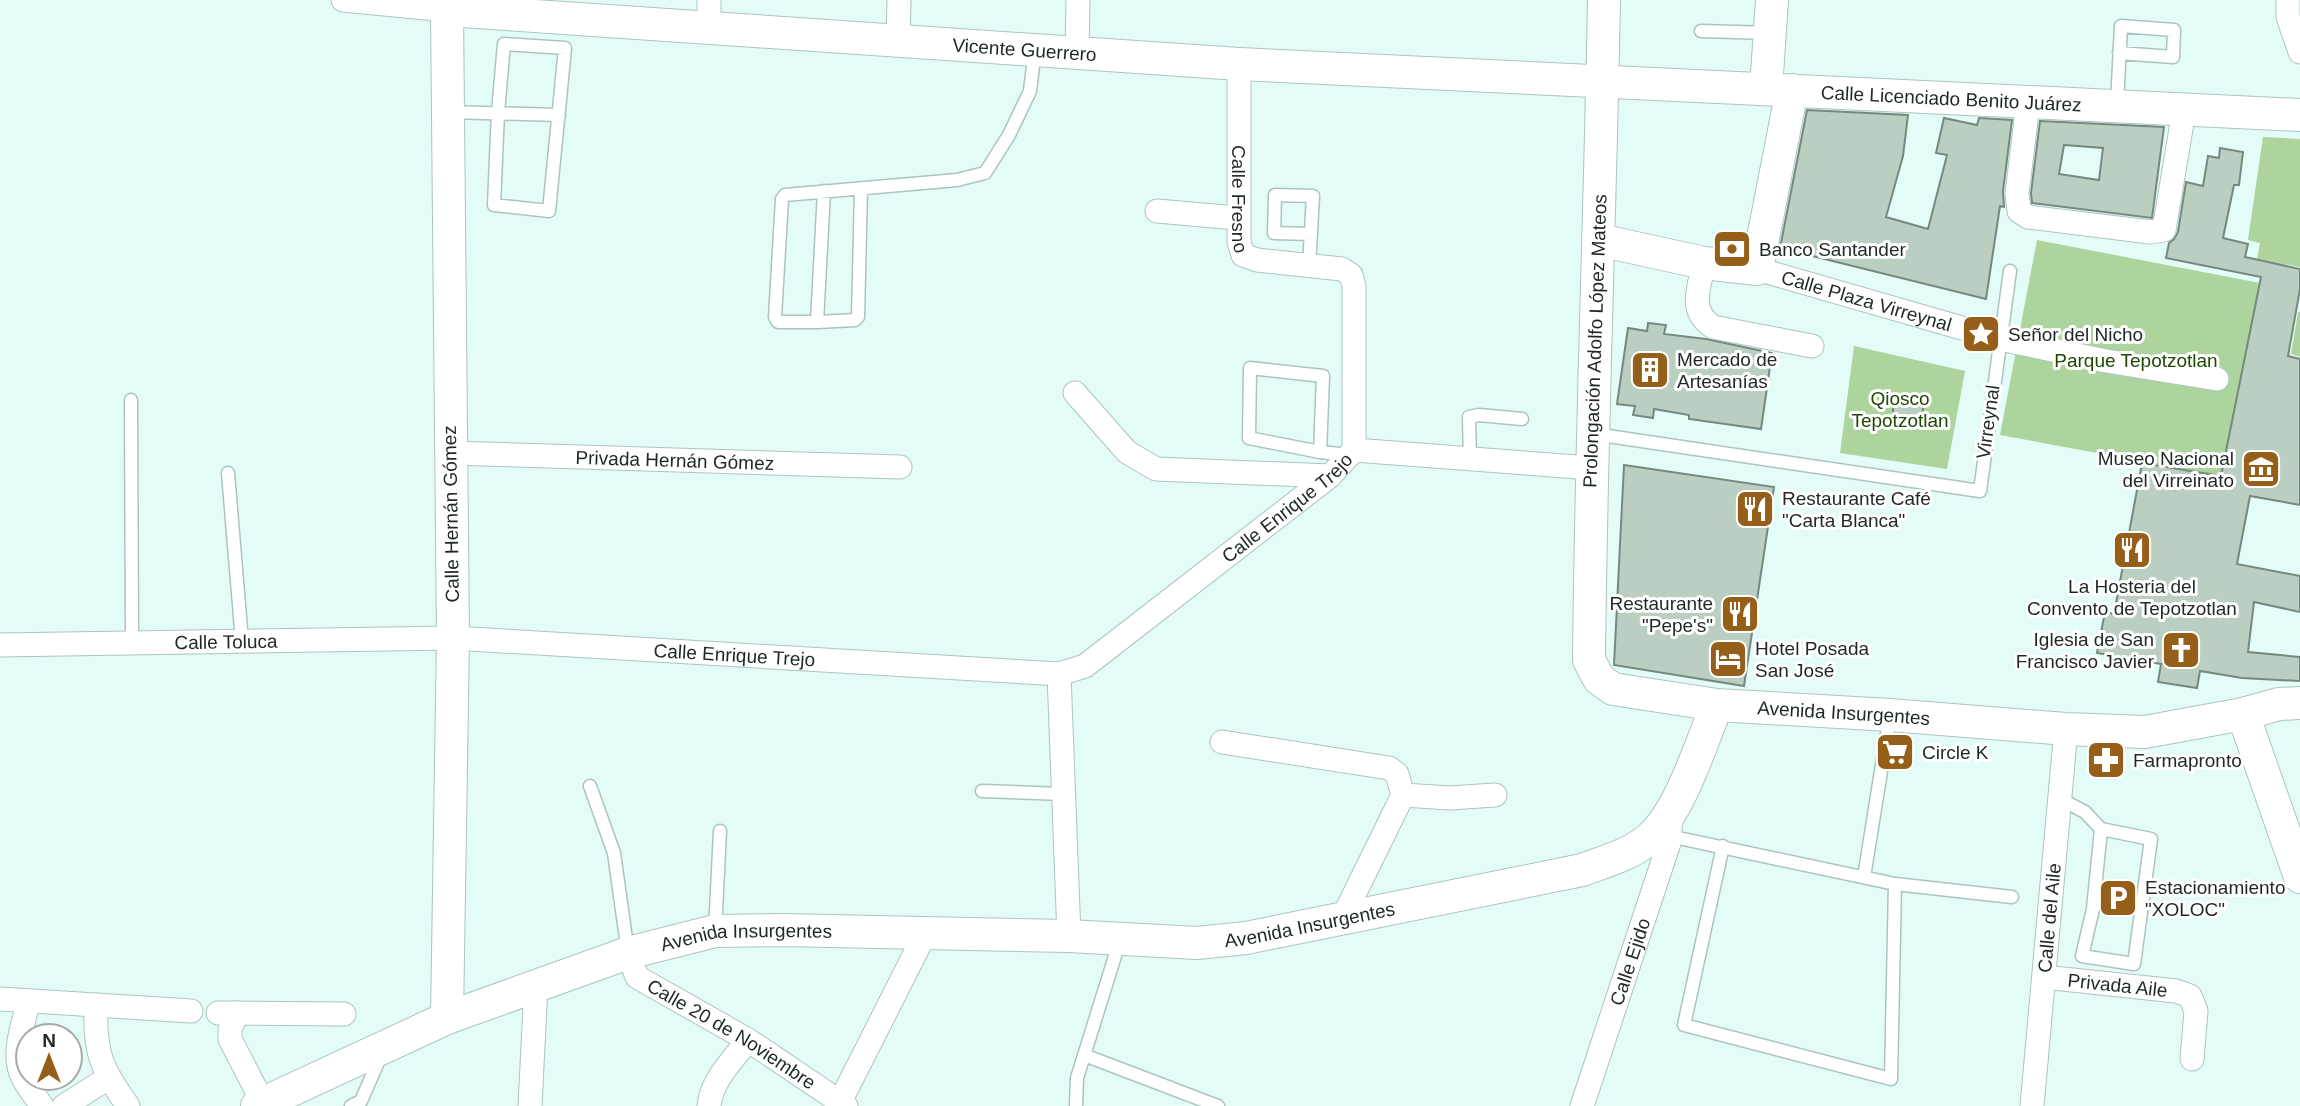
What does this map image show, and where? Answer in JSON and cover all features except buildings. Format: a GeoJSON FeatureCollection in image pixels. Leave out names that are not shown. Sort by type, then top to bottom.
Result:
{"type":"FeatureCollection","features":[{"type":"Feature","properties":{"kind":"street"},"geometry":{"type":"LineString","coordinates":[[343,0],[447,10]]}},
{"type":"Feature","properties":{"kind":"street"},"geometry":{"type":"LineString","coordinates":[[898,40],[899,0]]}},
{"type":"Feature","properties":{"kind":"street"},"geometry":{"type":"LineString","coordinates":[[1077,54],[1078,0]]}},
{"type":"Feature","properties":{"kind":"street","name":"Prolongación Adolfo López Mateos"},"geometry":{"type":"LineString","coordinates":[[1604,0],[1591,468],[1589,660],[1599,679],[1613,689],[1717,705]]}},
{"type":"Feature","properties":{"kind":"street"},"geometry":{"type":"LineString","coordinates":[[1757,269],[1779,90],[1770,33],[1772,0]]}},
{"type":"Feature","properties":{"kind":"street"},"geometry":{"type":"LineString","coordinates":[[2292,3],[2288,17],[2300,52]]}},
{"type":"Feature","properties":{"kind":"street","name":"Vicente Guerrero"},"geometry":{"type":"LineString","coordinates":[[447,10],[709,13],[898,40],[1239,64],[1602,83]]}},
{"type":"Feature","properties":{"kind":"street","name":"Calle Hernán Gómez"},"geometry":{"type":"LineString","coordinates":[[447,10],[453,638],[447,1018]]}},
{"type":"Feature","properties":{"kind":"street","name":"Calle Fresno"},"geometry":{"type":"LineString","coordinates":[[1239,64],[1239,242],[1244,255],[1257,260],[1342,269],[1351,275],[1354,286],[1352,453]]}},
{"type":"Feature","properties":{"kind":"street","name":"Calle Licenciado Benito Juárez"},"geometry":{"type":"LineString","coordinates":[[1602,83],[2300,115]]}},
{"type":"Feature","properties":{"kind":"street"},"geometry":{"type":"LineString","coordinates":[[2028,104],[2017,194],[2019,211],[2028,217],[2150,232],[2164,230],[2184,111]]}},
{"type":"Feature","properties":{"kind":"street"},"geometry":{"type":"LineString","coordinates":[[1157,211],[1237,218]]}},
{"type":"Feature","properties":{"kind":"street","name":"Calle Plaza Virreynal"},"geometry":{"type":"LineString","coordinates":[[1599,240],[1704,263],[1757,269],[2000,339],[2217,379]]}},
{"type":"Feature","properties":{"kind":"street"},"geometry":{"type":"LineString","coordinates":[[1704,263],[1698,292],[1700,318],[1713,327],[1812,346]]}},
{"type":"Feature","properties":{"kind":"street"},"geometry":{"type":"LineString","coordinates":[[1075,393],[1127,452],[1156,469],[1330,476]]}},
{"type":"Feature","properties":{"kind":"street","name":"Privada Hernán Gómez"},"geometry":{"type":"LineString","coordinates":[[451,453],[900,467]]}},
{"type":"Feature","properties":{"kind":"street","name":"Calle Enrique Trejo"},"geometry":{"type":"LineString","coordinates":[[453,638],[1059,674],[1085,666],[1330,476],[1352,453],[1591,468]]}},
{"type":"Feature","properties":{"kind":"street","name":"Calle Toluca"},"geometry":{"type":"LineString","coordinates":[[0,645],[453,638]]}},
{"type":"Feature","properties":{"kind":"street"},"geometry":{"type":"LineString","coordinates":[[1059,674],[1069,936]]}},
{"type":"Feature","properties":{"kind":"street","name":"Avenida Insurgentes"},"geometry":{"type":"LineString","coordinates":[[260,1104],[447,1018],[628,953],[715,931],[1069,936],[1209,942],[1247,938],[1582,870],[1622,855],[1670,826],[1717,705],[2146,732],[2243,714],[2279,704],[2300,704]]}},
{"type":"Feature","properties":{"kind":"street"},"geometry":{"type":"LineString","coordinates":[[2243,714],[2300,877]]}},
{"type":"Feature","properties":{"kind":"street","name":"Calle del Aile"},"geometry":{"type":"LineString","coordinates":[[2032,1106],[2066,729]]}},
{"type":"Feature","properties":{"kind":"street"},"geometry":{"type":"LineString","coordinates":[[1222,742],[1389,768],[1397,774],[1403,795],[1342,919]]}},
{"type":"Feature","properties":{"kind":"street"},"geometry":{"type":"LineString","coordinates":[[1403,795],[1450,798],[1495,795]]}},
{"type":"Feature","properties":{"kind":"street","name":"Calle Ejido"},"geometry":{"type":"LineString","coordinates":[[1582,1106],[1670,826]]}},
{"type":"Feature","properties":{"kind":"street"},"geometry":{"type":"LineString","coordinates":[[843,1104],[925,934]]}},
{"type":"Feature","properties":{"kind":"street","name":"Calle 20 de Noviembre"},"geometry":{"type":"LineString","coordinates":[[628,953],[637,977],[748,1040],[843,1104]]}},
{"type":"Feature","properties":{"kind":"street","name":"Privada Aile"},"geometry":{"type":"LineString","coordinates":[[2044,977],[2176,991],[2190,996],[2196,1011],[2192,1059]]}},
{"type":"Feature","properties":{"kind":"street"},"geometry":{"type":"LineString","coordinates":[[530,1106],[536,985]]}},
{"type":"Feature","properties":{"kind":"street"},"geometry":{"type":"LineString","coordinates":[[0,999],[191,1011]]}},
{"type":"Feature","properties":{"kind":"street"},"geometry":{"type":"LineString","coordinates":[[29,1001],[18,1046],[18,1063],[22,1077],[42,1106]]}},
{"type":"Feature","properties":{"kind":"street"},"geometry":{"type":"LineString","coordinates":[[96,1005],[95,1033],[98,1053],[108,1078],[128,1106]]}},
{"type":"Feature","properties":{"kind":"street"},"geometry":{"type":"LineString","coordinates":[[260,1104],[230,1040],[228,1013],[344,1014]]}},
{"type":"Feature","properties":{"kind":"street"},"geometry":{"type":"LineString","coordinates":[[709,1106],[710,1096],[718,1080],[748,1040]]}},
{"type":"Feature","properties":{"kind":"street"},"geometry":{"type":"LineString","coordinates":[[64,1106],[108,1078]]}},
{"type":"Feature","properties":{"kind":"lane"},"geometry":{"type":"LineString","coordinates":[[2117,108],[2119,53],[2121,26],[2174,30],[2172,57],[2119,53]]}},
{"type":"Feature","properties":{"kind":"lane"},"geometry":{"type":"LineString","coordinates":[[1701,32],[1770,33]]}},
{"type":"Feature","properties":{"kind":"lane"},"geometry":{"type":"LineString","coordinates":[[505,44],[565,48],[549,211],[494,205],[498,112],[505,44]]}},
{"type":"Feature","properties":{"kind":"lane"},"geometry":{"type":"LineString","coordinates":[[861,189],[858,317],[855,320],[778,322],[775,317],[782,199],[788,194],[957,180],[985,173],[1009,135],[1030,91],[1035,50]]}},
{"type":"Feature","properties":{"kind":"lane"},"geometry":{"type":"LineString","coordinates":[[448,112],[559,115]]}},
{"type":"Feature","properties":{"kind":"lane"},"geometry":{"type":"LineString","coordinates":[[817,322],[824,191]]}},
{"type":"Feature","properties":{"kind":"lane"},"geometry":{"type":"LineString","coordinates":[[1309,267],[1311,234]]}},
{"type":"Feature","properties":{"kind":"lane","name":"Virreynal"},"geometry":{"type":"LineString","coordinates":[[1594,434],[1980,491],[2010,271]]}},
{"type":"Feature","properties":{"kind":"lane"},"geometry":{"type":"LineString","coordinates":[[1320,452],[1323,376],[1250,368],[1249,439],[1320,452],[1352,453]]}},
{"type":"Feature","properties":{"kind":"lane"},"geometry":{"type":"LineString","coordinates":[[131,400],[132,643]]}},
{"type":"Feature","properties":{"kind":"lane"},"geometry":{"type":"LineString","coordinates":[[1470,460],[1469,417],[1479,415],[1522,419]]}},
{"type":"Feature","properties":{"kind":"lane"},"geometry":{"type":"LineString","coordinates":[[228,473],[242,641]]}},
{"type":"Feature","properties":{"kind":"lane"},"geometry":{"type":"LineString","coordinates":[[1864,877],[1890,715]]}},
{"type":"Feature","properties":{"kind":"lane"},"geometry":{"type":"LineString","coordinates":[[590,786],[614,853],[628,953]]}},
{"type":"Feature","properties":{"kind":"lane"},"geometry":{"type":"LineString","coordinates":[[982,791],[1063,794]]}},
{"type":"Feature","properties":{"kind":"lane"},"geometry":{"type":"LineString","coordinates":[[2060,799],[2085,812],[2101,829],[2151,839],[2134,964],[2082,956],[2093,909],[2101,829]]}},
{"type":"Feature","properties":{"kind":"lane"},"geometry":{"type":"LineString","coordinates":[[1670,826],[1723,846],[1895,884],[2012,897]]}},
{"type":"Feature","properties":{"kind":"lane"},"geometry":{"type":"LineString","coordinates":[[715,931],[720,831]]}},
{"type":"Feature","properties":{"kind":"lane"},"geometry":{"type":"LineString","coordinates":[[1723,846],[1684,1025],[1891,1079],[1895,884]]}},
{"type":"Feature","properties":{"kind":"lane"},"geometry":{"type":"LineString","coordinates":[[1076,1106],[1077,1078],[1120,940]]}},
{"type":"Feature","properties":{"kind":"lane"},"geometry":{"type":"LineString","coordinates":[[351,1106],[361,1101],[385,1046]]}},
{"type":"Feature","properties":{"kind":"lane"},"geometry":{"type":"LineString","coordinates":[[1084,1055],[1218,1106]]}},
{"type":"Feature","properties":{"kind":"green space"},"geometry":{"type":"Polygon","coordinates":[[[2263,137],[2300,139],[2300,267],[2257,259],[2260,243],[2248,240],[2263,137]]]}},
{"type":"Feature","properties":{"kind":"green space","name":"Parque Tepotzotlan"},"geometry":{"type":"Polygon","coordinates":[[[2037,240],[2260,283],[2221,476],[2000,435],[2037,240]]]}},
{"type":"Feature","properties":{"kind":"green space"},"geometry":{"type":"Polygon","coordinates":[[[2300,312],[2300,357],[2291,354],[2300,312]]]}},
{"type":"Feature","properties":{"kind":"green space","name":"Qiosco Tepotzotlan"},"geometry":{"type":"Polygon","coordinates":[[[1854,346],[1965,371],[1947,469],[1840,453],[1854,346]]]}},
{"type":"Feature","properties":{"kind":"place","name":"Banco Santander"},"geometry":{"type":"Point","coordinates":[1732,249]}},
{"type":"Feature","properties":{"kind":"place","name":"Señor del Nicho"},"geometry":{"type":"Point","coordinates":[1981,334]}},
{"type":"Feature","properties":{"kind":"place","name":"Mercado de Artesanías"},"geometry":{"type":"Point","coordinates":[1650,370]}},
{"type":"Feature","properties":{"kind":"place","name":"Museo Nacional del Virreinato"},"geometry":{"type":"Point","coordinates":[2261,469]}},
{"type":"Feature","properties":{"kind":"place","name":"Restaurante Café \"Carta Blanca\""},"geometry":{"type":"Point","coordinates":[1755,509]}},
{"type":"Feature","properties":{"kind":"place","name":"La Hosteria del Convento de Tepotzotlan"},"geometry":{"type":"Point","coordinates":[2132,550]}},
{"type":"Feature","properties":{"kind":"place","name":"Restaurante \"Pepe's\""},"geometry":{"type":"Point","coordinates":[1740,614]}},
{"type":"Feature","properties":{"kind":"place","name":"Iglesia de San Francisco Javier"},"geometry":{"type":"Point","coordinates":[2181,650]}},
{"type":"Feature","properties":{"kind":"place","name":"Hotel Posada San José"},"geometry":{"type":"Point","coordinates":[1728,659]}},
{"type":"Feature","properties":{"kind":"place","name":"Circle K"},"geometry":{"type":"Point","coordinates":[1895,752]}},
{"type":"Feature","properties":{"kind":"place","name":"Farmapronto"},"geometry":{"type":"Point","coordinates":[2106,760]}},
{"type":"Feature","properties":{"kind":"place","name":"Estacionamiento \"XOLOC\""},"geometry":{"type":"Point","coordinates":[2118,898]}}]}
